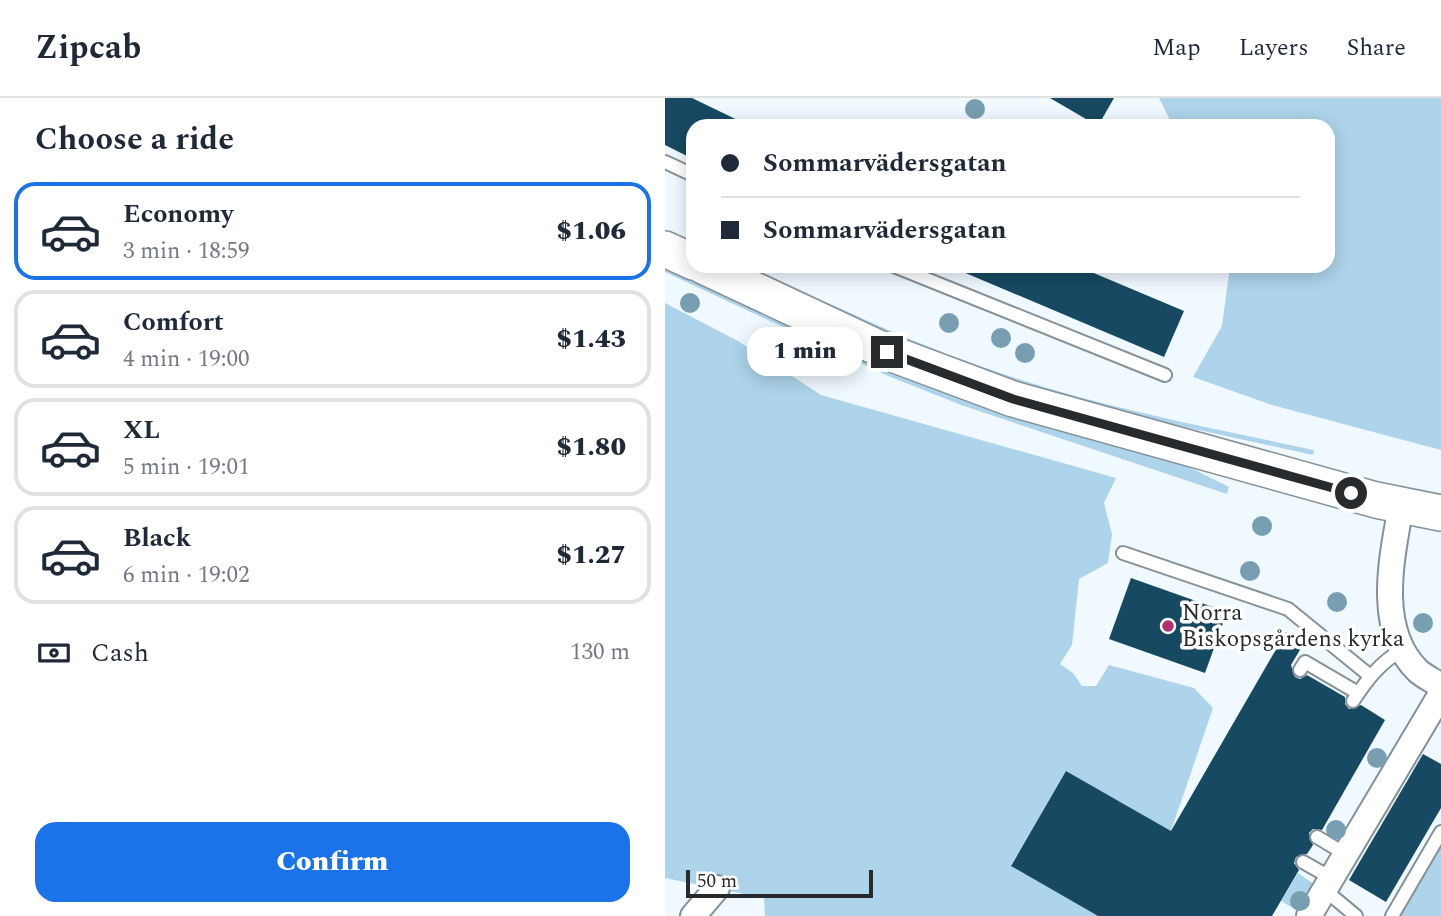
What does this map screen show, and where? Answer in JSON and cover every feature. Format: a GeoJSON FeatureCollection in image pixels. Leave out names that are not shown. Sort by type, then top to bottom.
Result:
{"type":"FeatureCollection","features":[{"type":"Feature","properties":{"kind":"street"},"geometry":{"type":"LineString","coordinates":[[665,248],[686,258]]}},
{"type":"Feature","properties":{"kind":"street"},"geometry":{"type":"LineString","coordinates":[[718,273],[887,352],[1013,399],[1401,506],[1441,513]]}},
{"type":"Feature","properties":{"kind":"street"},"geometry":{"type":"LineString","coordinates":[[1401,506],[1389,584],[1396,634],[1418,670],[1441,685]]}},
{"type":"Feature","properties":{"kind":"street"},"geometry":{"type":"LineString","coordinates":[[1309,916],[1441,694]]}},
{"type":"Feature","properties":{"kind":"street"},"geometry":{"type":"LineString","coordinates":[[693,916],[717,888]]}},
{"type":"Feature","properties":{"kind":"lane"},"geometry":{"type":"LineString","coordinates":[[665,162],[686,172]]}},
{"type":"Feature","properties":{"kind":"lane"},"geometry":{"type":"LineString","coordinates":[[911,273],[1165,375]]}},
{"type":"Feature","properties":{"kind":"lane"},"geometry":{"type":"LineString","coordinates":[[1123,553],[1289,610],[1369,675]]}},
{"type":"Feature","properties":{"kind":"lane"},"geometry":{"type":"LineString","coordinates":[[1300,670],[1305,662],[1356,697],[1369,675],[1383,661],[1403,649]]}},
{"type":"Feature","properties":{"kind":"lane"},"geometry":{"type":"LineString","coordinates":[[1392,916],[1441,832]]}},
{"type":"Feature","properties":{"kind":"lane"},"geometry":{"type":"LineString","coordinates":[[1317,837],[1347,855]]}},
{"type":"Feature","properties":{"kind":"lane"},"geometry":{"type":"LineString","coordinates":[[1303,862],[1329,885],[1356,916]]}},
{"type":"Feature","properties":{"kind":"shaded area"},"geometry":{"type":"Polygon","coordinates":[[[1159,98],[1441,98],[1441,450],[1272,405],[1193,377],[1222,326],[1229,273],[1335,273],[1335,119],[1170,119],[1159,98]]]}},
{"type":"Feature","properties":{"kind":"shaded area"},"geometry":{"type":"Polygon","coordinates":[[[665,265],[1014,415],[1191,468],[1229,487],[1227,494],[961,405],[886,375],[665,272],[665,265]]]}},
{"type":"Feature","properties":{"kind":"shaded area"},"geometry":{"type":"Polygon","coordinates":[[[752,273],[764,273],[845,311],[975,365],[1046,388],[1122,408],[1314,450],[1313,455],[1125,414],[1018,384],[905,343],[752,273]]]}},
{"type":"Feature","properties":{"kind":"shaded area"},"geometry":{"type":"Polygon","coordinates":[[[665,303],[738,341],[821,395],[1116,478],[1104,503],[1112,534],[1108,563],[1079,579],[1072,645],[1060,664],[1073,673],[1082,686],[1096,686],[1109,665],[1194,688],[1213,708],[1171,831],[1066,771],[1011,865],[1098,916],[765,916],[764,898],[665,878],[665,303]]]}},
{"type":"Feature","properties":{"kind":"shaded area"},"geometry":{"type":"Polygon","coordinates":[[[1441,843],[1441,916],[1401,916],[1439,847],[1441,843]]]}},
{"type":"Feature","properties":{"kind":"shaded area"},"geometry":{"type":"Polygon","coordinates":[[[1298,873],[1321,889],[1303,914],[1281,901],[1298,873]]]}},
{"type":"Feature","properties":{"kind":"building"},"geometry":{"type":"Polygon","coordinates":[[[665,98],[692,98],[736,119],[686,119],[686,156],[665,145],[665,98]]]}},
{"type":"Feature","properties":{"kind":"building"},"geometry":{"type":"Polygon","coordinates":[[[1050,98],[1114,98],[1102,119],[1086,119],[1050,98]]]}},
{"type":"Feature","properties":{"kind":"building"},"geometry":{"type":"Polygon","coordinates":[[[966,273],[1094,273],[1184,311],[1164,357],[966,273]]]}},
{"type":"Feature","properties":{"kind":"building","name":"Norra Biskopsgårdens kyrka"},"geometry":{"type":"Polygon","coordinates":[[[1131,578],[1227,612],[1205,673],[1109,639],[1131,578]]]}},
{"type":"Feature","properties":{"kind":"building"},"geometry":{"type":"Polygon","coordinates":[[[1286,632],[1304,643],[1291,665],[1295,677],[1300,679],[1307,675],[1345,697],[1345,704],[1349,709],[1361,705],[1385,720],[1322,830],[1313,829],[1309,833],[1313,845],[1307,854],[1296,857],[1294,863],[1299,870],[1272,916],[1098,916],[1011,866],[1066,771],[1171,831],[1286,632]]]}},
{"type":"Feature","properties":{"kind":"building"},"geometry":{"type":"Polygon","coordinates":[[[1423,754],[1441,764],[1441,808],[1386,902],[1349,880],[1423,754]]]}},
{"type":"Feature","properties":{"kind":"place","name":"Norra Biskopsgårdens kyrka"},"geometry":{"type":"Point","coordinates":[1168,626]}},
{"type":"Feature","properties":{"kind":"route"},"geometry":{"type":"LineString","coordinates":[[887,352],[1013,399],[1351,493]]}}]}
